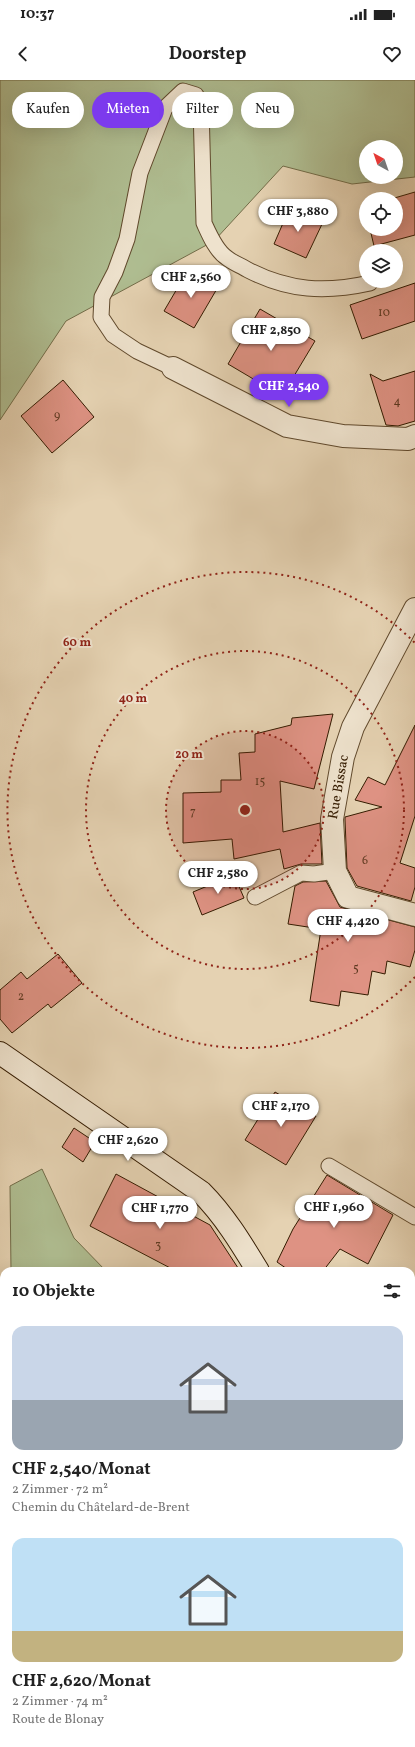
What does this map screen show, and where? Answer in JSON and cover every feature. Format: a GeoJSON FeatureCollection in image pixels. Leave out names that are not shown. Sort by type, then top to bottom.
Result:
{"type":"FeatureCollection","features":[{"type":"Feature","properties":{"kind":"street"},"geometry":{"type":"LineString","coordinates":[[173,368],[287,426],[343,436],[408,439],[415,436]]}},
{"type":"Feature","properties":{"kind":"street","name":"Rue Bissac"},"geometry":{"type":"LineString","coordinates":[[415,609],[354,727],[343,757],[332,819],[335,871],[348,897],[415,915]]}},
{"type":"Feature","properties":{"kind":"street"},"geometry":{"type":"LineString","coordinates":[[0,1053],[201,1192],[231,1227],[256,1267]]}},
{"type":"Feature","properties":{"kind":"lane"},"geometry":{"type":"LineString","coordinates":[[173,368],[138,351],[113,335],[100,317],[102,298],[115,272],[126,239],[140,173],[165,108],[183,91],[196,96],[201,106],[204,223],[211,238],[226,258],[262,277],[292,287],[344,289],[359,286]]}},
{"type":"Feature","properties":{"kind":"lane"},"geometry":{"type":"LineString","coordinates":[[255,897],[301,873],[314,874],[335,871]]}},
{"type":"Feature","properties":{"kind":"lane"},"geometry":{"type":"LineString","coordinates":[[329,1166],[415,1218]]}},
{"type":"Feature","properties":{"kind":"green space"},"geometry":{"type":"Polygon","coordinates":[[[0,80],[415,80],[415,177],[403,178],[403,140],[359,140],[359,183],[352,184],[283,166],[214,241],[66,321],[0,420],[0,80]]]}},
{"type":"Feature","properties":{"kind":"green space"},"geometry":{"type":"Polygon","coordinates":[[[42,1169],[74,1238],[102,1267],[11,1267],[10,1186],[42,1169]]]}},
{"type":"Feature","properties":{"kind":"building"},"geometry":{"type":"Polygon","coordinates":[[[415,192],[415,235],[381,244],[374,244],[372,236],[403,236],[403,196],[415,192]]]}},
{"type":"Feature","properties":{"kind":"building"},"geometry":{"type":"Polygon","coordinates":[[[290,207],[323,222],[306,258],[274,244],[290,207]]]}},
{"type":"Feature","properties":{"kind":"building"},"geometry":{"type":"Polygon","coordinates":[[[188,270],[218,287],[194,328],[164,311],[188,270]]]}},
{"type":"Feature","properties":{"kind":"building"},"geometry":{"type":"Polygon","coordinates":[[[415,283],[415,321],[362,339],[350,305],[415,283]]]}},
{"type":"Feature","properties":{"kind":"building"},"geometry":{"type":"Polygon","coordinates":[[[260,309],[315,341],[282,396],[228,364],[260,309]]]}},
{"type":"Feature","properties":{"kind":"building"},"geometry":{"type":"Polygon","coordinates":[[[415,371],[415,421],[398,426],[386,425],[370,374],[383,381],[415,371]]]}},
{"type":"Feature","properties":{"kind":"building"},"geometry":{"type":"Polygon","coordinates":[[[63,380],[94,417],[52,453],[21,416],[63,380]]]}},
{"type":"Feature","properties":{"kind":"building"},"geometry":{"type":"Polygon","coordinates":[[[333,714],[314,789],[280,781],[283,832],[320,823],[322,864],[301,864],[284,869],[280,849],[234,859],[232,839],[183,843],[183,793],[221,792],[221,780],[241,780],[239,753],[255,752],[255,734],[291,725],[292,718],[333,714]]]}},
{"type":"Feature","properties":{"kind":"building"},"geometry":{"type":"Polygon","coordinates":[[[415,725],[415,816],[400,863],[415,868],[415,887],[411,901],[357,886],[347,868],[345,817],[382,807],[355,800],[368,777],[385,785],[415,725]]]}},
{"type":"Feature","properties":{"kind":"building"},"geometry":{"type":"Polygon","coordinates":[[[234,875],[244,898],[202,915],[193,892],[234,875]]]}},
{"type":"Feature","properties":{"kind":"building"},"geometry":{"type":"Polygon","coordinates":[[[326,881],[340,907],[415,927],[415,950],[410,967],[387,961],[385,974],[372,971],[368,995],[341,991],[339,1006],[310,1001],[321,929],[288,924],[295,886],[303,882],[326,881]]]}},
{"type":"Feature","properties":{"kind":"building"},"geometry":{"type":"Polygon","coordinates":[[[58,954],[82,983],[51,1008],[48,1004],[12,1033],[0,1019],[0,990],[21,972],[27,979],[58,954]]]}},
{"type":"Feature","properties":{"kind":"building"},"geometry":{"type":"Polygon","coordinates":[[[275,1092],[316,1116],[286,1165],[245,1140],[275,1092]]]}},
{"type":"Feature","properties":{"kind":"building"},"geometry":{"type":"Polygon","coordinates":[[[74,1128],[95,1142],[83,1162],[62,1147],[74,1128]]]}},
{"type":"Feature","properties":{"kind":"building"},"geometry":{"type":"Polygon","coordinates":[[[116,1174],[210,1225],[237,1267],[168,1267],[90,1226],[116,1174]]]}},
{"type":"Feature","properties":{"kind":"building"},"geometry":{"type":"Polygon","coordinates":[[[327,1175],[393,1215],[368,1264],[340,1249],[326,1267],[284,1267],[277,1262],[293,1229],[327,1175]]]}}]}
